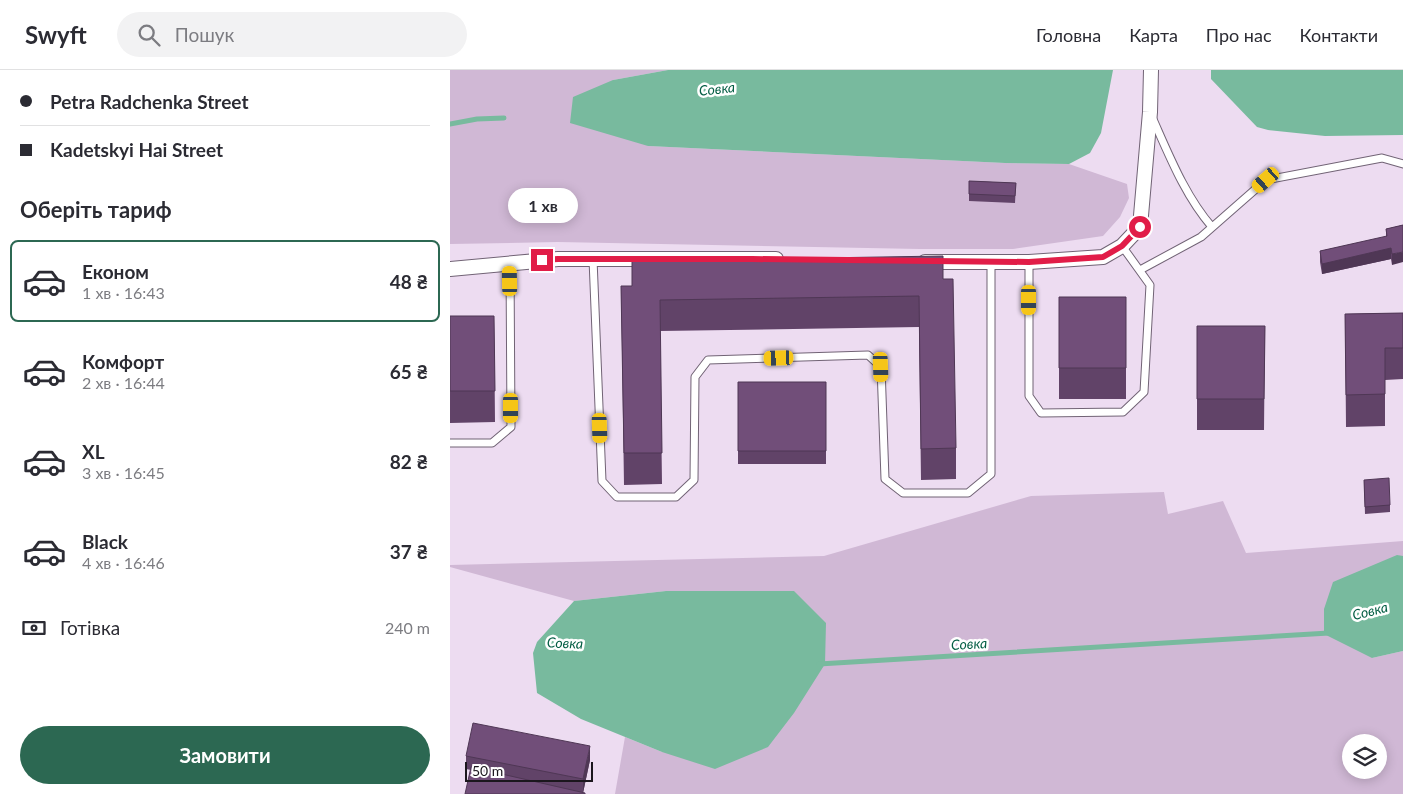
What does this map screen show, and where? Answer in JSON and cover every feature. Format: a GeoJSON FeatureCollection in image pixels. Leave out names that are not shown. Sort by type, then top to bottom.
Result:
{"type":"FeatureCollection","features":[{"type":"Feature","properties":{"kind":"street"},"geometry":{"type":"LineString","coordinates":[[907,262],[1029,262],[1103,257],[1122,246],[1140,227],[1150,112],[1151,70]]}},
{"type":"Feature","properties":{"kind":"street"},"geometry":{"type":"LineString","coordinates":[[450,269],[558,259],[791,260]]}},
{"type":"Feature","properties":{"kind":"lane"},"geometry":{"type":"LineString","coordinates":[[1150,112],[1179,176],[1200,214],[1212,227]]}},
{"type":"Feature","properties":{"kind":"lane"},"geometry":{"type":"LineString","coordinates":[[1140,270],[1201,237],[1266,180],[1382,158],[1403,164]]}},
{"type":"Feature","properties":{"kind":"lane"},"geometry":{"type":"LineString","coordinates":[[1029,262],[1029,396],[1041,413],[1123,412],[1144,392],[1150,285],[1122,246]]}},
{"type":"Feature","properties":{"kind":"lane"},"geometry":{"type":"LineString","coordinates":[[592,259],[602,482],[617,497],[676,497],[694,480],[695,378],[708,360],[868,355],[881,367],[885,479],[903,493],[968,493],[991,474],[991,262]]}},
{"type":"Feature","properties":{"kind":"lane"},"geometry":{"type":"LineString","coordinates":[[450,443],[492,443],[511,427],[510,263]]}},
{"type":"Feature","properties":{"kind":"shaded area"},"geometry":{"type":"Polygon","coordinates":[[[450,70],[668,70],[613,80],[648,146],[1005,163],[1069,164],[1127,184],[1129,198],[1120,217],[1103,236],[1013,249],[558,242],[450,244],[450,70]]]}},
{"type":"Feature","properties":{"kind":"shaded area"},"geometry":{"type":"Polygon","coordinates":[[[1164,492],[1168,514],[1223,501],[1246,553],[1403,541],[1403,556],[1397,556],[1372,658],[1403,651],[1403,794],[615,794],[625,737],[662,752],[666,591],[574,601],[450,567],[450,565],[824,556],[1031,496],[1164,492]]]}},
{"type":"Feature","properties":{"kind":"water"},"geometry":{"type":"Polygon","coordinates":[[[668,70],[1113,70],[1101,133],[1090,153],[1069,164],[1005,163],[648,146],[570,123],[573,97],[613,80],[668,70]]]}},
{"type":"Feature","properties":{"kind":"water"},"geometry":{"type":"Polygon","coordinates":[[[1211,70],[1403,70],[1403,135],[1325,136],[1268,130],[1257,127],[1211,79],[1211,70]]]}},
{"type":"Feature","properties":{"kind":"water"},"geometry":{"type":"Polygon","coordinates":[[[1397,555],[1403,556],[1403,651],[1372,658],[1324,634],[1324,609],[1333,582],[1397,555]]]}},
{"type":"Feature","properties":{"kind":"water"},"geometry":{"type":"Polygon","coordinates":[[[666,591],[794,591],[826,623],[825,664],[794,713],[768,747],[715,769],[662,752],[581,719],[537,693],[533,653],[537,642],[574,601],[666,591]]]}},
{"type":"Feature","properties":{"kind":"building"},"geometry":{"type":"Polygon","coordinates":[[[969,181],[1016,183],[1015,196],[969,194],[969,181]]]}},
{"type":"Feature","properties":{"kind":"building"},"geometry":{"type":"Polygon","coordinates":[[[1403,225],[1403,252],[1392,254],[1391,248],[1322,264],[1320,251],[1387,236],[1386,229],[1403,225]]]}},
{"type":"Feature","properties":{"kind":"building"},"geometry":{"type":"Polygon","coordinates":[[[943,256],[943,279],[953,279],[956,448],[921,449],[919,296],[660,300],[662,453],[624,453],[621,286],[632,286],[632,261],[943,256]]]}},
{"type":"Feature","properties":{"kind":"building"},"geometry":{"type":"Polygon","coordinates":[[[1059,297],[1126,297],[1126,368],[1059,368],[1059,297]]]}},
{"type":"Feature","properties":{"kind":"building"},"geometry":{"type":"Polygon","coordinates":[[[1403,313],[1403,348],[1385,348],[1385,394],[1346,395],[1345,314],[1403,313]]]}},
{"type":"Feature","properties":{"kind":"building"},"geometry":{"type":"Polygon","coordinates":[[[450,316],[494,316],[495,391],[450,391],[450,316]]]}},
{"type":"Feature","properties":{"kind":"building"},"geometry":{"type":"Polygon","coordinates":[[[1197,326],[1265,326],[1264,399],[1197,399],[1197,326]]]}},
{"type":"Feature","properties":{"kind":"building"},"geometry":{"type":"Polygon","coordinates":[[[738,382],[826,382],[826,451],[738,451],[738,382]]]}},
{"type":"Feature","properties":{"kind":"building"},"geometry":{"type":"Polygon","coordinates":[[[1389,478],[1390,505],[1365,507],[1364,480],[1389,478]]]}},
{"type":"Feature","properties":{"kind":"building"},"geometry":{"type":"Polygon","coordinates":[[[473,723],[590,746],[583,779],[466,756],[473,723]]]}},
{"type":"Feature","properties":{"kind":"building"},"geometry":{"type":"Polygon","coordinates":[[[471,767],[585,793],[585,794],[465,794],[471,767]]]}},
{"type":"Feature","properties":{"kind":"waterway","name":"Совка"},"geometry":{"type":"LineString","coordinates":[[450,124],[477,119],[504,118]]}},
{"type":"Feature","properties":{"kind":"waterway","name":"Совка"},"geometry":{"type":"LineString","coordinates":[[819,664],[1329,633]]}},
{"type":"Feature","properties":{"kind":"route"},"geometry":{"type":"LineString","coordinates":[[542,260],[752,259],[1029,262],[1103,257],[1122,246],[1140,227]]}}]}
